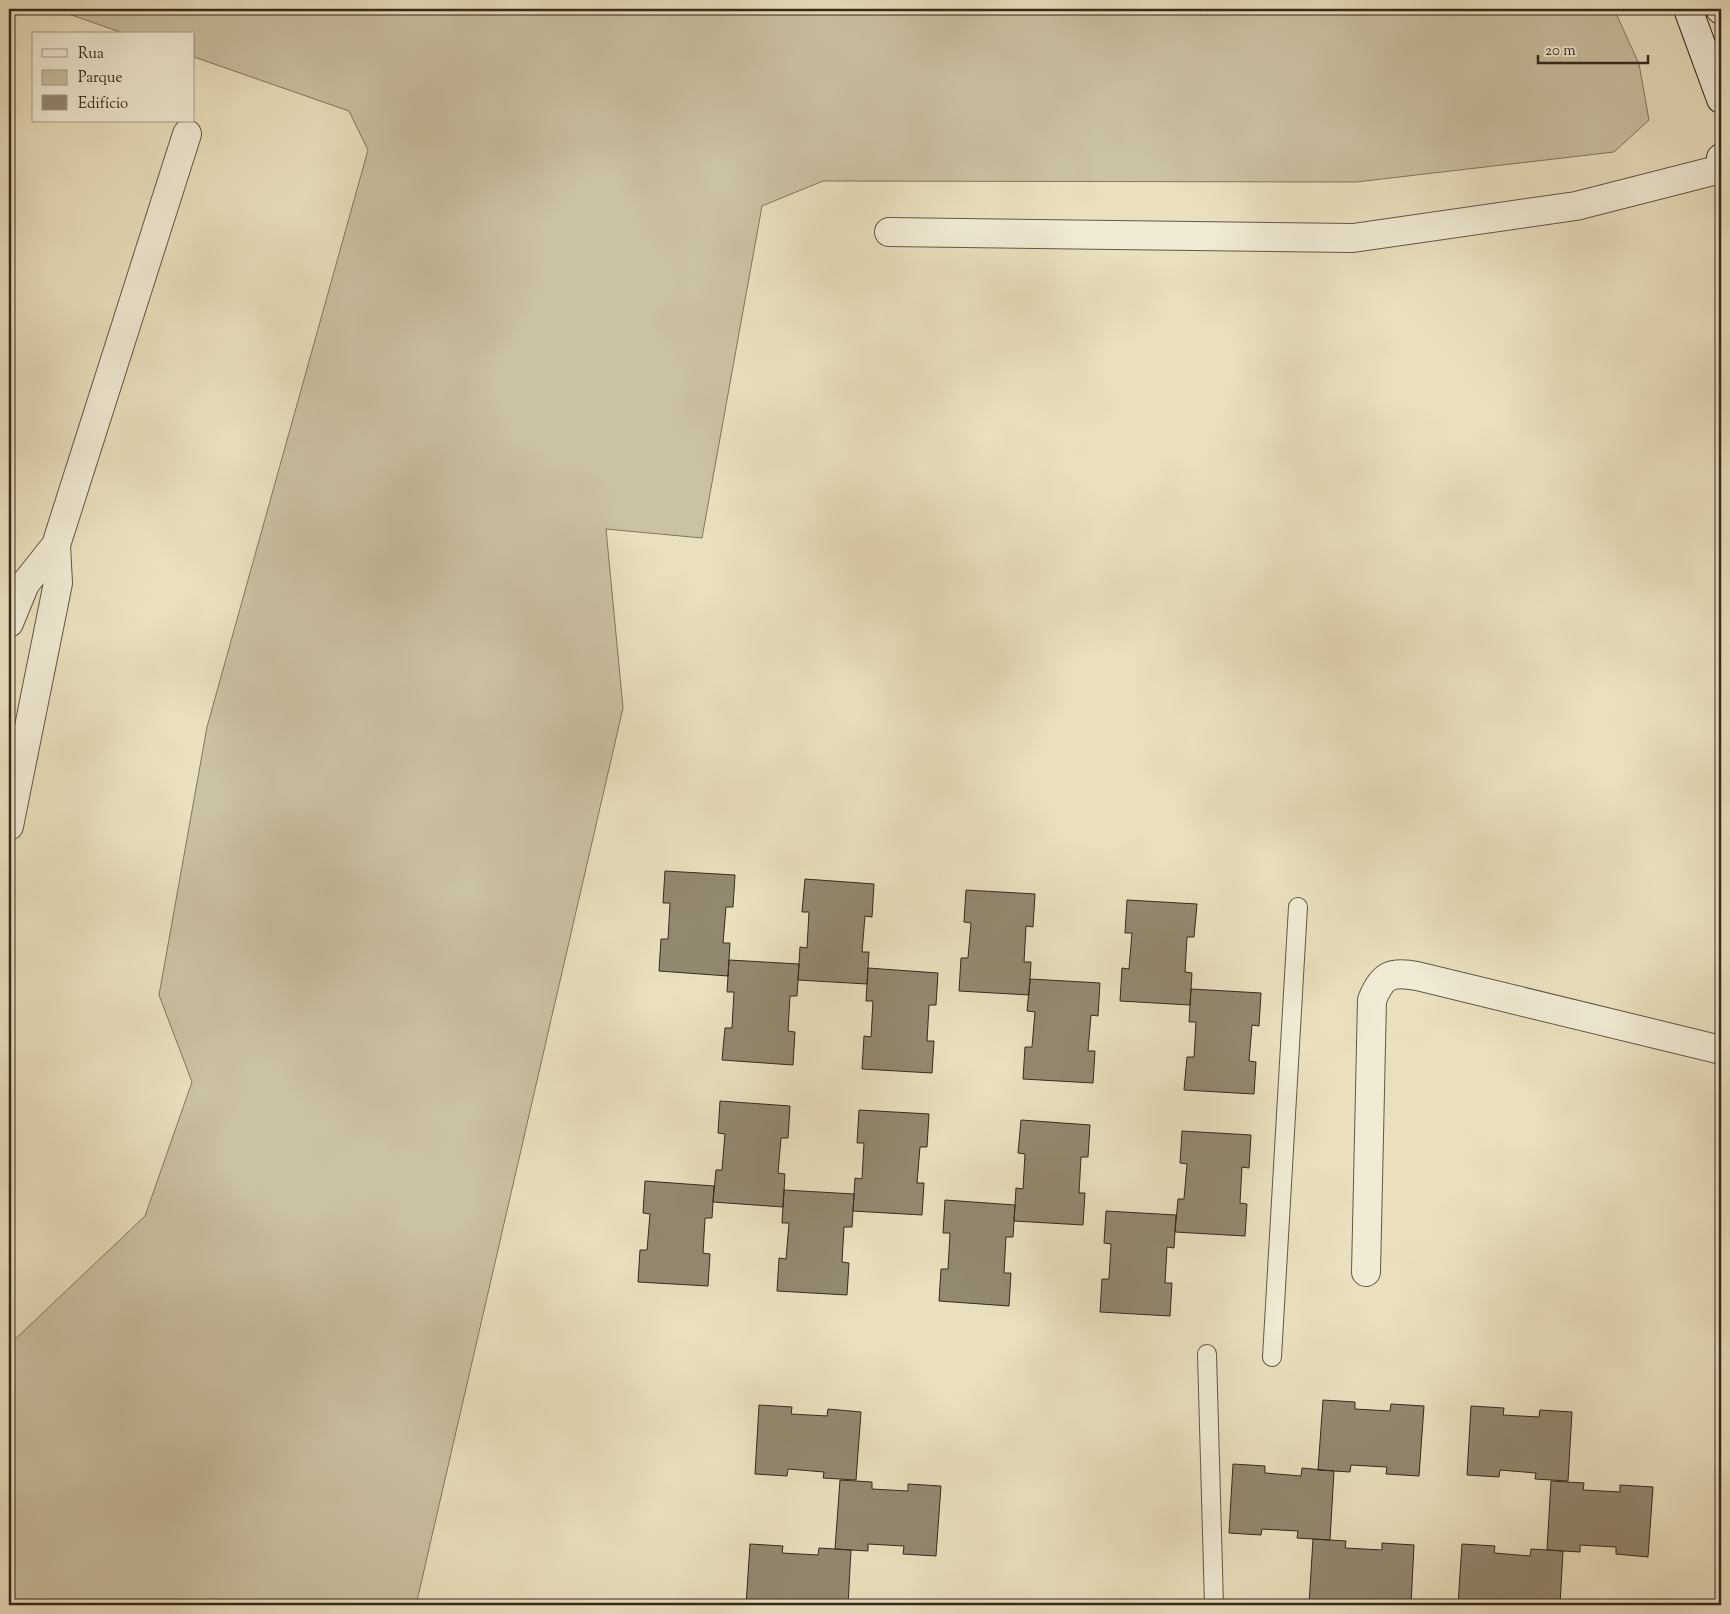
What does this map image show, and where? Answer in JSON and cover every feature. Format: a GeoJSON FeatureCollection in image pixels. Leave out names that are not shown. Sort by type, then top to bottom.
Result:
{"type":"FeatureCollection","features":[{"type":"Feature","properties":{"kind":"street"},"geometry":{"type":"LineString","coordinates":[[1688,9],[1721,99]]}},
{"type":"Feature","properties":{"kind":"street"},"geometry":{"type":"LineString","coordinates":[[9,623],[26,584],[56,545],[187,134]]}},
{"type":"Feature","properties":{"kind":"street"},"geometry":{"type":"LineString","coordinates":[[889,232],[1353,238],[1576,206],[1721,168]]}},
{"type":"Feature","properties":{"kind":"street"},"geometry":{"type":"LineString","coordinates":[[9,826],[58,583],[56,545]]}},
{"type":"Feature","properties":{"kind":"street"},"geometry":{"type":"LineString","coordinates":[[1366,1272],[1372,1000],[1378,985],[1388,976],[1403,973],[1417,976],[1721,1050]]}},
{"type":"Feature","properties":{"kind":"lane"},"geometry":{"type":"LineString","coordinates":[[1272,1357],[1298,907]]}},
{"type":"Feature","properties":{"kind":"lane"},"geometry":{"type":"LineString","coordinates":[[1208,1354],[1214,1605]]}},
{"type":"Feature","properties":{"kind":"green space"},"geometry":{"type":"Polygon","coordinates":[[[54,9],[1197,9],[1200,15],[1244,9],[1614,9],[1639,64],[1649,120],[1614,152],[1356,182],[823,181],[762,206],[702,538],[606,529],[623,708],[416,1605],[9,1605],[9,1345],[145,1216],[192,1082],[159,995],[207,727],[368,150],[349,111],[195,57],[195,32],[120,32],[54,9]]]}},
{"type":"Feature","properties":{"kind":"building"},"geometry":{"type":"Polygon","coordinates":[[[665,871],[735,875],[733,907],[726,907],[723,943],[730,943],[728,976],[659,971],[661,939],[668,939],[670,903],[663,903],[665,871]]]}},
{"type":"Feature","properties":{"kind":"building"},"geometry":{"type":"Polygon","coordinates":[[[805,879],[874,884],[872,917],[865,916],[862,952],[869,952],[867,984],[798,980],[800,947],[807,948],[809,912],[802,912],[805,879]]]}},
{"type":"Feature","properties":{"kind":"building"},"geometry":{"type":"Polygon","coordinates":[[[966,890],[1035,894],[1033,927],[1026,926],[1024,962],[1031,962],[1029,995],[959,991],[961,958],[968,958],[971,923],[964,922],[966,890]]]}},
{"type":"Feature","properties":{"kind":"building"},"geometry":{"type":"Polygon","coordinates":[[[1127,900],[1197,904],[1194,937],[1187,937],[1185,972],[1192,973],[1190,1005],[1120,1001],[1122,968],[1129,969],[1132,933],[1125,933],[1127,900]]]}},
{"type":"Feature","properties":{"kind":"building"},"geometry":{"type":"Polygon","coordinates":[[[729,960],[799,964],[797,996],[790,996],[788,1031],[795,1032],[793,1065],[722,1060],[725,1028],[732,1028],[734,992],[727,992],[729,960]]]}},
{"type":"Feature","properties":{"kind":"building"},"geometry":{"type":"Polygon","coordinates":[[[868,968],[938,973],[936,1005],[929,1005],[927,1041],[934,1041],[932,1073],[862,1069],[864,1036],[871,1037],[873,1001],[866,1001],[868,968]]]}},
{"type":"Feature","properties":{"kind":"building"},"geometry":{"type":"Polygon","coordinates":[[[1030,979],[1100,983],[1098,1016],[1091,1015],[1088,1051],[1095,1051],[1093,1083],[1023,1079],[1025,1047],[1032,1047],[1035,1012],[1027,1011],[1030,979]]]}},
{"type":"Feature","properties":{"kind":"building"},"geometry":{"type":"Polygon","coordinates":[[[1191,989],[1261,993],[1259,1026],[1252,1025],[1249,1061],[1256,1062],[1254,1094],[1184,1090],[1187,1057],[1194,1057],[1196,1022],[1189,1022],[1191,989]]]}},
{"type":"Feature","properties":{"kind":"building"},"geometry":{"type":"Polygon","coordinates":[[[720,1101],[790,1106],[788,1138],[781,1138],[778,1173],[785,1174],[783,1207],[713,1202],[716,1170],[722,1170],[725,1134],[718,1133],[720,1101]]]}},
{"type":"Feature","properties":{"kind":"building"},"geometry":{"type":"Polygon","coordinates":[[[859,1110],[929,1114],[927,1147],[920,1147],[917,1183],[924,1183],[922,1215],[853,1211],[855,1178],[862,1179],[864,1143],[857,1143],[859,1110]]]}},
{"type":"Feature","properties":{"kind":"building"},"geometry":{"type":"Polygon","coordinates":[[[1021,1120],[1090,1125],[1088,1157],[1081,1157],[1079,1193],[1085,1193],[1083,1225],[1014,1221],[1016,1188],[1023,1189],[1025,1154],[1018,1153],[1021,1120]]]}},
{"type":"Feature","properties":{"kind":"building"},"geometry":{"type":"Polygon","coordinates":[[[1182,1131],[1251,1135],[1249,1168],[1242,1167],[1240,1203],[1247,1204],[1245,1236],[1175,1232],[1178,1199],[1184,1199],[1187,1164],[1180,1163],[1182,1131]]]}},
{"type":"Feature","properties":{"kind":"building"},"geometry":{"type":"Polygon","coordinates":[[[645,1181],[714,1186],[712,1218],[705,1218],[703,1253],[710,1254],[708,1286],[638,1282],[640,1250],[647,1250],[650,1214],[643,1213],[645,1181]]]}},
{"type":"Feature","properties":{"kind":"building"},"geometry":{"type":"Polygon","coordinates":[[[784,1190],[854,1194],[852,1227],[844,1227],[842,1262],[849,1263],[847,1295],[777,1291],[779,1258],[786,1259],[789,1223],[782,1223],[784,1190]]]}},
{"type":"Feature","properties":{"kind":"building"},"geometry":{"type":"Polygon","coordinates":[[[945,1200],[1015,1205],[1013,1237],[1006,1237],[1004,1273],[1011,1273],[1009,1306],[939,1301],[941,1269],[948,1269],[950,1233],[943,1233],[945,1200]]]}},
{"type":"Feature","properties":{"kind":"building"},"geometry":{"type":"Polygon","coordinates":[[[1106,1211],[1176,1215],[1174,1248],[1167,1247],[1165,1283],[1172,1283],[1170,1316],[1100,1312],[1102,1279],[1109,1279],[1111,1244],[1104,1243],[1106,1211]]]}},
{"type":"Feature","properties":{"kind":"building"},"geometry":{"type":"Polygon","coordinates":[[[1323,1400],[1355,1402],[1355,1409],[1390,1411],[1391,1404],[1424,1406],[1419,1476],[1386,1474],[1387,1467],[1351,1465],[1350,1472],[1318,1470],[1323,1400]]]}},
{"type":"Feature","properties":{"kind":"building"},"geometry":{"type":"Polygon","coordinates":[[[759,1405],[792,1407],[791,1414],[827,1416],[828,1409],[861,1412],[856,1480],[823,1478],[824,1472],[788,1469],[787,1476],[755,1474],[759,1405]]]}},
{"type":"Feature","properties":{"kind":"building"},"geometry":{"type":"Polygon","coordinates":[[[1471,1406],[1504,1408],[1503,1415],[1539,1417],[1540,1410],[1572,1412],[1568,1481],[1535,1479],[1536,1473],[1500,1470],[1499,1477],[1467,1475],[1471,1406]]]}},
{"type":"Feature","properties":{"kind":"building"},"geometry":{"type":"Polygon","coordinates":[[[1233,1464],[1265,1466],[1265,1473],[1301,1476],[1302,1468],[1334,1471],[1330,1540],[1297,1538],[1298,1531],[1262,1529],[1261,1535],[1229,1533],[1233,1464]]]}},
{"type":"Feature","properties":{"kind":"building"},"geometry":{"type":"Polygon","coordinates":[[[840,1480],[872,1482],[872,1489],[908,1491],[908,1484],[941,1486],[936,1556],[903,1554],[904,1546],[868,1544],[868,1551],[835,1549],[840,1480]]]}},
{"type":"Feature","properties":{"kind":"building"},"geometry":{"type":"Polygon","coordinates":[[[1551,1481],[1584,1483],[1583,1490],[1620,1492],[1620,1485],[1653,1487],[1648,1557],[1616,1554],[1616,1547],[1580,1545],[1580,1552],[1547,1550],[1551,1481]]]}},
{"type":"Feature","properties":{"kind":"building"},"geometry":{"type":"Polygon","coordinates":[[[1313,1539],[1346,1541],[1345,1548],[1382,1550],[1382,1543],[1414,1545],[1411,1605],[1342,1603],[1342,1605],[1309,1605],[1313,1539]]]}},
{"type":"Feature","properties":{"kind":"building"},"geometry":{"type":"Polygon","coordinates":[[[750,1544],[783,1546],[782,1553],[818,1555],[819,1548],[851,1550],[848,1605],[746,1605],[750,1544]]]}},
{"type":"Feature","properties":{"kind":"building"},"geometry":{"type":"Polygon","coordinates":[[[1462,1544],[1495,1546],[1494,1553],[1530,1556],[1531,1549],[1563,1551],[1560,1605],[1458,1605],[1462,1544]]]}}]}
